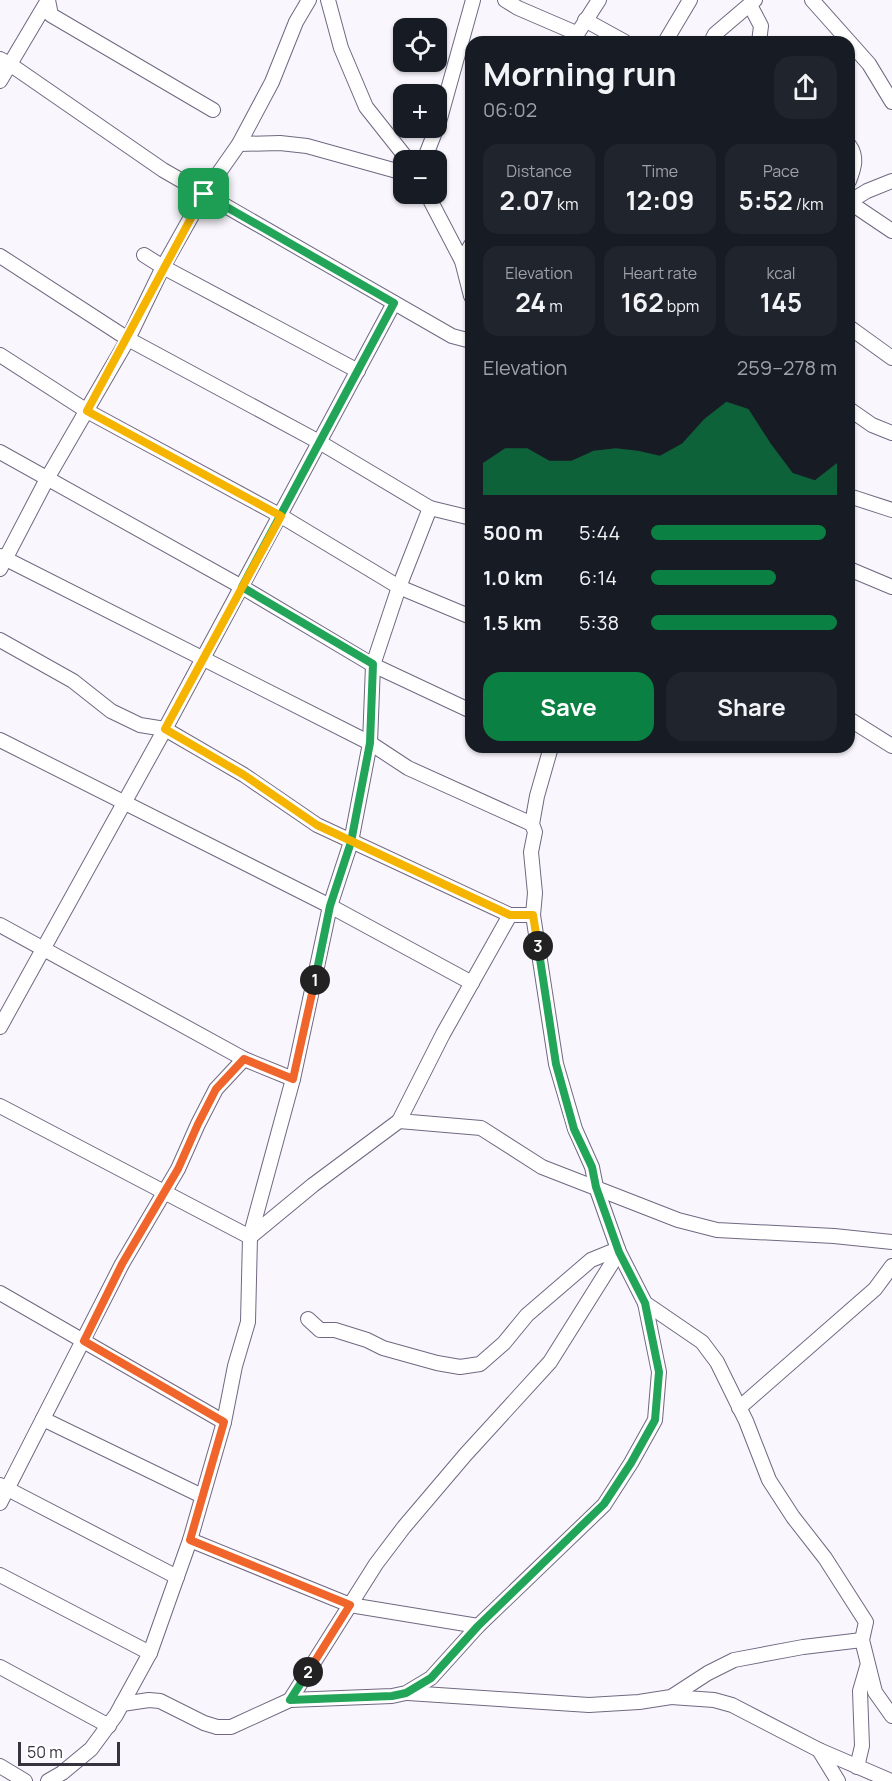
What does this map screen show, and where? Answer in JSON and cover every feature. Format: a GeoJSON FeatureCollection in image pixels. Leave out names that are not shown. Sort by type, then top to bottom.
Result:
{"type":"FeatureCollection","features":[{"type":"Feature","properties":{"kind":"street"},"geometry":{"type":"LineString","coordinates":[[0,81],[6,62],[48,0]]}},
{"type":"Feature","properties":{"kind":"street"},"geometry":{"type":"LineString","coordinates":[[48,0],[51,15],[213,110]]}},
{"type":"Feature","properties":{"kind":"street"},"geometry":{"type":"LineString","coordinates":[[309,0],[296,22],[272,82],[239,144],[204,194],[163,267],[128,339],[2,561],[370,743],[408,768],[532,824]]}},
{"type":"Feature","properties":{"kind":"street"},"geometry":{"type":"LineString","coordinates":[[328,0],[341,48],[366,107],[400,150]]}},
{"type":"Feature","properties":{"kind":"street"},"geometry":{"type":"LineString","coordinates":[[428,150],[442,112],[473,0]]}},
{"type":"Feature","properties":{"kind":"street"},"geometry":{"type":"LineString","coordinates":[[505,0],[570,36]]}},
{"type":"Feature","properties":{"kind":"street"},"geometry":{"type":"LineString","coordinates":[[575,36],[599,0]]}},
{"type":"Feature","properties":{"kind":"street"},"geometry":{"type":"LineString","coordinates":[[669,36],[690,0]]}},
{"type":"Feature","properties":{"kind":"street"},"geometry":{"type":"LineString","coordinates":[[812,0],[844,36]]}},
{"type":"Feature","properties":{"kind":"street"},"geometry":{"type":"LineString","coordinates":[[714,36],[752,2],[760,26],[759,36]]}},
{"type":"Feature","properties":{"kind":"street"},"geometry":{"type":"LineString","coordinates":[[585,20],[614,36]]}},
{"type":"Feature","properties":{"kind":"street"},"geometry":{"type":"LineString","coordinates":[[855,48],[869,64],[892,102]]}},
{"type":"Feature","properties":{"kind":"street"},"geometry":{"type":"LineString","coordinates":[[6,62],[163,170],[452,336],[465,339]]}},
{"type":"Feature","properties":{"kind":"street"},"geometry":{"type":"LineString","coordinates":[[239,144],[280,143],[307,146],[393,170]]}},
{"type":"Feature","properties":{"kind":"street"},"geometry":{"type":"LineString","coordinates":[[855,198],[892,181]]}},
{"type":"Feature","properties":{"kind":"street"},"geometry":{"type":"LineString","coordinates":[[432,204],[462,261],[465,273]]}},
{"type":"Feature","properties":{"kind":"street"},"geometry":{"type":"LineString","coordinates":[[855,206],[892,231]]}},
{"type":"Feature","properties":{"kind":"street"},"geometry":{"type":"LineString","coordinates":[[144,255],[358,371]]}},
{"type":"Feature","properties":{"kind":"street"},"geometry":{"type":"LineString","coordinates":[[0,256],[128,339],[321,443],[430,508],[465,517]]}},
{"type":"Feature","properties":{"kind":"street"},"geometry":{"type":"LineString","coordinates":[[462,261],[465,256]]}},
{"type":"Feature","properties":{"kind":"street"},"geometry":{"type":"LineString","coordinates":[[0,1027],[203,660],[394,303]]}},
{"type":"Feature","properties":{"kind":"street"},"geometry":{"type":"LineString","coordinates":[[855,331],[892,358]]}},
{"type":"Feature","properties":{"kind":"street"},"geometry":{"type":"LineString","coordinates":[[0,355],[87,411],[281,516],[399,587],[465,614]]}},
{"type":"Feature","properties":{"kind":"street"},"geometry":{"type":"LineString","coordinates":[[855,413],[872,425],[892,433]]}},
{"type":"Feature","properties":{"kind":"street"},"geometry":{"type":"LineString","coordinates":[[0,452],[242,587],[373,664],[465,708]]}},
{"type":"Feature","properties":{"kind":"street"},"geometry":{"type":"LineString","coordinates":[[855,498],[892,510]]}},
{"type":"Feature","properties":{"kind":"street"},"geometry":{"type":"LineString","coordinates":[[48,1781],[62,1773],[91,1749],[122,1704],[150,1653],[190,1540],[224,1422],[235,1366],[248,1322],[250,1237],[293,1079],[330,906],[351,842],[370,743],[373,664],[399,587],[430,508]]}},
{"type":"Feature","properties":{"kind":"street"},"geometry":{"type":"LineString","coordinates":[[855,572],[892,587]]}},
{"type":"Feature","properties":{"kind":"street"},"geometry":{"type":"LineString","coordinates":[[0,640],[73,681],[111,711],[140,725],[165,729],[244,775],[317,825],[510,915],[533,915]]}},
{"type":"Feature","properties":{"kind":"street"},"geometry":{"type":"LineString","coordinates":[[855,723],[892,746]]}},
{"type":"Feature","properties":{"kind":"street"},"geometry":{"type":"LineString","coordinates":[[0,740],[330,906],[450,973],[472,982]]}},
{"type":"Feature","properties":{"kind":"street"},"geometry":{"type":"LineString","coordinates":[[406,1693],[431,1678],[478,1626],[604,1504],[631,1463],[655,1420],[659,1372],[645,1303],[619,1250],[596,1187],[592,1167],[574,1129],[556,1064],[533,915],[535,893],[531,852],[535,832],[532,824],[548,753]]}},
{"type":"Feature","properties":{"kind":"street"},"geometry":{"type":"LineString","coordinates":[[250,1237],[312,1185],[399,1121],[443,1034],[510,915]]}},
{"type":"Feature","properties":{"kind":"street"},"geometry":{"type":"LineString","coordinates":[[0,925],[244,1059],[293,1079]]}},
{"type":"Feature","properties":{"kind":"street"},"geometry":{"type":"LineString","coordinates":[[0,1503],[4,1487],[44,1419],[122,1264],[165,1193],[216,1089],[244,1059]]}},
{"type":"Feature","properties":{"kind":"street"},"geometry":{"type":"LineString","coordinates":[[0,1106],[250,1237]]}},
{"type":"Feature","properties":{"kind":"street"},"geometry":{"type":"LineString","coordinates":[[399,1121],[481,1128],[542,1167],[678,1220],[717,1230],[834,1236],[892,1242]]}},
{"type":"Feature","properties":{"kind":"street"},"geometry":{"type":"LineString","coordinates":[[308,1319],[320,1330],[335,1330],[383,1348],[437,1363],[460,1367],[480,1364],[504,1343],[527,1315],[591,1260],[619,1250]]}},
{"type":"Feature","properties":{"kind":"street"},"geometry":{"type":"LineString","coordinates":[[290,1700],[376,1564],[466,1454],[550,1362],[619,1250]]}},
{"type":"Feature","properties":{"kind":"street"},"geometry":{"type":"LineString","coordinates":[[740,1408],[875,1289],[892,1266]]}},
{"type":"Feature","properties":{"kind":"street"},"geometry":{"type":"LineString","coordinates":[[0,1293],[224,1422]]}},
{"type":"Feature","properties":{"kind":"street"},"geometry":{"type":"LineString","coordinates":[[645,1303],[702,1342],[717,1362],[740,1408],[769,1480],[867,1622],[862,1640],[875,1692],[891,1714]]}},
{"type":"Feature","properties":{"kind":"street"},"geometry":{"type":"LineString","coordinates":[[44,1419],[202,1496]]}},
{"type":"Feature","properties":{"kind":"street"},"geometry":{"type":"LineString","coordinates":[[4,1487],[177,1577]]}},
{"type":"Feature","properties":{"kind":"street"},"geometry":{"type":"LineString","coordinates":[[190,1540],[350,1605],[478,1626]]}},
{"type":"Feature","properties":{"kind":"street"},"geometry":{"type":"LineString","coordinates":[[0,1575],[150,1653]]}},
{"type":"Feature","properties":{"kind":"street"},"geometry":{"type":"LineString","coordinates":[[671,1697],[708,1672],[734,1660],[803,1647],[862,1640]]}},
{"type":"Feature","properties":{"kind":"street"},"geometry":{"type":"LineString","coordinates":[[857,1767],[862,1746],[860,1692],[868,1665]]}},
{"type":"Feature","properties":{"kind":"street"},"geometry":{"type":"LineString","coordinates":[[0,1667],[109,1726]]}},
{"type":"Feature","properties":{"kind":"street"},"geometry":{"type":"LineString","coordinates":[[122,1704],[149,1700],[160,1701],[204,1723],[217,1727],[231,1727],[290,1700],[392,1696],[406,1693],[589,1705],[639,1702],[671,1697],[714,1700],[732,1705],[819,1750],[891,1781]]}},
{"type":"Feature","properties":{"kind":"street"},"geometry":{"type":"LineString","coordinates":[[819,1750],[838,1781]]}},
{"type":"Feature","properties":{"kind":"street"},"geometry":{"type":"LineString","coordinates":[[0,1766],[25,1781]]}},
{"type":"Feature","properties":{"kind":"route"},"geometry":{"type":"LineString","coordinates":[[204,194],[163,267],[128,339],[87,411],[281,516],[165,729],[244,775],[317,825],[351,842],[510,915],[533,915],[556,1064],[574,1129],[592,1167],[596,1187],[619,1252],[645,1303],[659,1372],[655,1420],[631,1463],[604,1504],[478,1626],[431,1678],[418,1688],[392,1696],[290,1700],[350,1605],[190,1540],[224,1422],[84,1341],[122,1264],[178,1169],[216,1089],[244,1059],[293,1079],[314,990],[330,906],[351,842],[370,743],[373,664],[242,587],[281,516],[321,443],[394,303],[204,194]]}}]}
